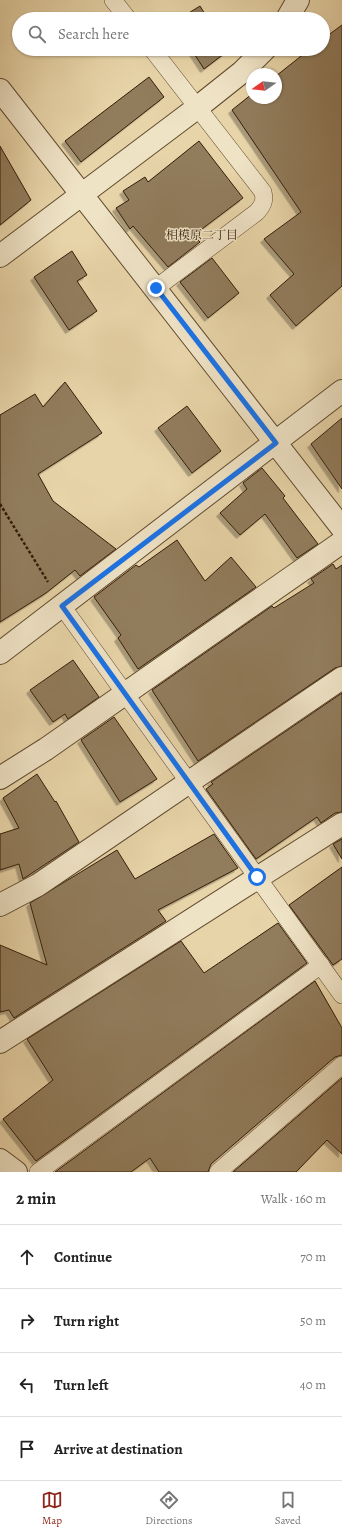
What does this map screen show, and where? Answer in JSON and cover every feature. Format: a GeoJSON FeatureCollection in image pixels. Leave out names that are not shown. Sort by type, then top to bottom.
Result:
{"type":"FeatureCollection","features":[{"type":"Feature","properties":{"kind":"street"},"geometry":{"type":"LineString","coordinates":[[291,12],[298,0]]}},
{"type":"Feature","properties":{"kind":"street"},"geometry":{"type":"LineString","coordinates":[[0,256],[198,107],[242,72],[257,56]]}},
{"type":"Feature","properties":{"kind":"street"},"geometry":{"type":"LineString","coordinates":[[0,90],[342,528]]}},
{"type":"Feature","properties":{"kind":"street"},"geometry":{"type":"LineString","coordinates":[[0,653],[342,391]]}},
{"type":"Feature","properties":{"kind":"street"},"geometry":{"type":"LineString","coordinates":[[0,778],[46,749],[342,542]]}},
{"type":"Feature","properties":{"kind":"street"},"geometry":{"type":"LineString","coordinates":[[0,904],[38,885],[342,678]]}},
{"type":"Feature","properties":{"kind":"street"},"geometry":{"type":"LineString","coordinates":[[0,1042],[342,824]]}},
{"type":"Feature","properties":{"kind":"street"},"geometry":{"type":"LineString","coordinates":[[0,1160],[16,1172]]}},
{"type":"Feature","properties":{"kind":"lane"},"geometry":{"type":"LineString","coordinates":[[113,0],[122,12]]}},
{"type":"Feature","properties":{"kind":"lane"},"geometry":{"type":"LineString","coordinates":[[156,288],[257,212],[263,206],[264,200],[262,192],[158,56]]}},
{"type":"Feature","properties":{"kind":"lane"},"geometry":{"type":"LineString","coordinates":[[62,606],[321,965],[337,976],[342,995]]}},
{"type":"Feature","properties":{"kind":"lane"},"geometry":{"type":"LineString","coordinates":[[38,1172],[321,965]]}},
{"type":"Feature","properties":{"kind":"lane"},"geometry":{"type":"LineString","coordinates":[[218,1172],[342,1065]]}},
{"type":"Feature","properties":{"kind":"path"},"geometry":{"type":"LineString","coordinates":[[0,504],[62,606]]}},
{"type":"Feature","properties":{"kind":"building"},"geometry":{"type":"Polygon","coordinates":[[[200,6],[204,12],[190,12],[200,6]]]}},
{"type":"Feature","properties":{"kind":"building"},"geometry":{"type":"Polygon","coordinates":[[[342,25],[342,286],[296,326],[270,295],[294,274],[264,239],[301,212],[232,110],[246,99],[246,104],[282,104],[282,71],[301,56],[330,56],[330,34],[342,25]]]}},
{"type":"Feature","properties":{"kind":"building"},"geometry":{"type":"Polygon","coordinates":[[[196,56],[221,56],[204,69],[196,56]]]}},
{"type":"Feature","properties":{"kind":"building"},"geometry":{"type":"Polygon","coordinates":[[[149,77],[164,97],[81,162],[65,141],[149,77]]]}},
{"type":"Feature","properties":{"kind":"building"},"geometry":{"type":"Polygon","coordinates":[[[199,141],[243,198],[194,235],[200,242],[168,267],[133,226],[130,229],[116,208],[129,200],[123,191],[145,177],[148,182],[199,141]]]}},
{"type":"Feature","properties":{"kind":"building"},"geometry":{"type":"Polygon","coordinates":[[[0,146],[31,200],[0,225],[0,146]]]}},
{"type":"Feature","properties":{"kind":"building"},"geometry":{"type":"Polygon","coordinates":[[[72,251],[87,275],[77,281],[97,311],[69,330],[34,277],[72,251]]]}},
{"type":"Feature","properties":{"kind":"building"},"geometry":{"type":"Polygon","coordinates":[[[212,258],[239,293],[208,318],[180,282],[212,258]]]}},
{"type":"Feature","properties":{"kind":"building"},"geometry":{"type":"Polygon","coordinates":[[[65,382],[102,433],[38,474],[53,501],[116,549],[80,576],[75,570],[46,593],[0,622],[0,415],[35,394],[43,407],[65,382]]]}},
{"type":"Feature","properties":{"kind":"building"},"geometry":{"type":"Polygon","coordinates":[[[187,406],[221,451],[192,473],[158,428],[187,406]]]}},
{"type":"Feature","properties":{"kind":"building"},"geometry":{"type":"Polygon","coordinates":[[[342,418],[342,489],[311,444],[342,418]]]}},
{"type":"Feature","properties":{"kind":"building"},"geometry":{"type":"Polygon","coordinates":[[[262,468],[285,496],[283,498],[318,544],[297,558],[265,514],[240,535],[220,513],[247,489],[243,483],[262,468]]]}},
{"type":"Feature","properties":{"kind":"building"},"geometry":{"type":"Polygon","coordinates":[[[177,540],[205,581],[231,557],[256,587],[138,669],[118,638],[121,635],[94,597],[136,565],[139,567],[177,540]]]}},
{"type":"Feature","properties":{"kind":"building"},"geometry":{"type":"Polygon","coordinates":[[[333,564],[336,569],[342,565],[342,666],[335,668],[198,761],[152,690],[272,606],[274,608],[314,583],[311,579],[333,564]]]}},
{"type":"Feature","properties":{"kind":"building"},"geometry":{"type":"Polygon","coordinates":[[[73,660],[99,697],[68,719],[65,714],[53,722],[30,690],[73,660]]]}},
{"type":"Feature","properties":{"kind":"building"},"geometry":{"type":"Polygon","coordinates":[[[342,693],[342,812],[335,813],[321,823],[317,817],[256,859],[206,789],[213,784],[211,782],[342,693]]]}},
{"type":"Feature","properties":{"kind":"building"},"geometry":{"type":"Polygon","coordinates":[[[114,717],[157,779],[120,802],[81,740],[114,717]]]}},
{"type":"Feature","properties":{"kind":"building"},"geometry":{"type":"Polygon","coordinates":[[[37,774],[55,802],[56,801],[79,842],[23,879],[19,864],[0,870],[0,834],[19,828],[3,798],[37,774]]]}},
{"type":"Feature","properties":{"kind":"building"},"geometry":{"type":"Polygon","coordinates":[[[214,834],[238,868],[158,910],[166,921],[14,1018],[9,1010],[0,1012],[0,945],[47,965],[30,903],[117,850],[135,879],[214,834]]]}},
{"type":"Feature","properties":{"kind":"building"},"geometry":{"type":"Polygon","coordinates":[[[342,839],[342,859],[333,844],[342,839]]]}},
{"type":"Feature","properties":{"kind":"building"},"geometry":{"type":"Polygon","coordinates":[[[342,867],[342,959],[333,965],[289,905],[342,867]]]}},
{"type":"Feature","properties":{"kind":"building"},"geometry":{"type":"Polygon","coordinates":[[[278,923],[307,963],[36,1161],[3,1119],[53,1080],[27,1039],[181,941],[204,973],[278,923]]]}},
{"type":"Feature","properties":{"kind":"building"},"geometry":{"type":"Polygon","coordinates":[[[315,981],[342,1028],[342,1055],[335,1057],[211,1164],[208,1172],[159,1172],[150,1158],[131,1172],[55,1172],[315,981]]]}},
{"type":"Feature","properties":{"kind":"building"},"geometry":{"type":"Polygon","coordinates":[[[342,1078],[342,1154],[327,1140],[296,1172],[233,1172],[342,1078]]]}},
{"type":"Feature","properties":{"kind":"district","name":"相模原二丁目"},"geometry":{"type":"Point","coordinates":[202,235]}},
{"type":"Feature","properties":{"kind":"route"},"geometry":{"type":"LineString","coordinates":[[156,288],[276,443],[62,606],[257,877]]}}]}
